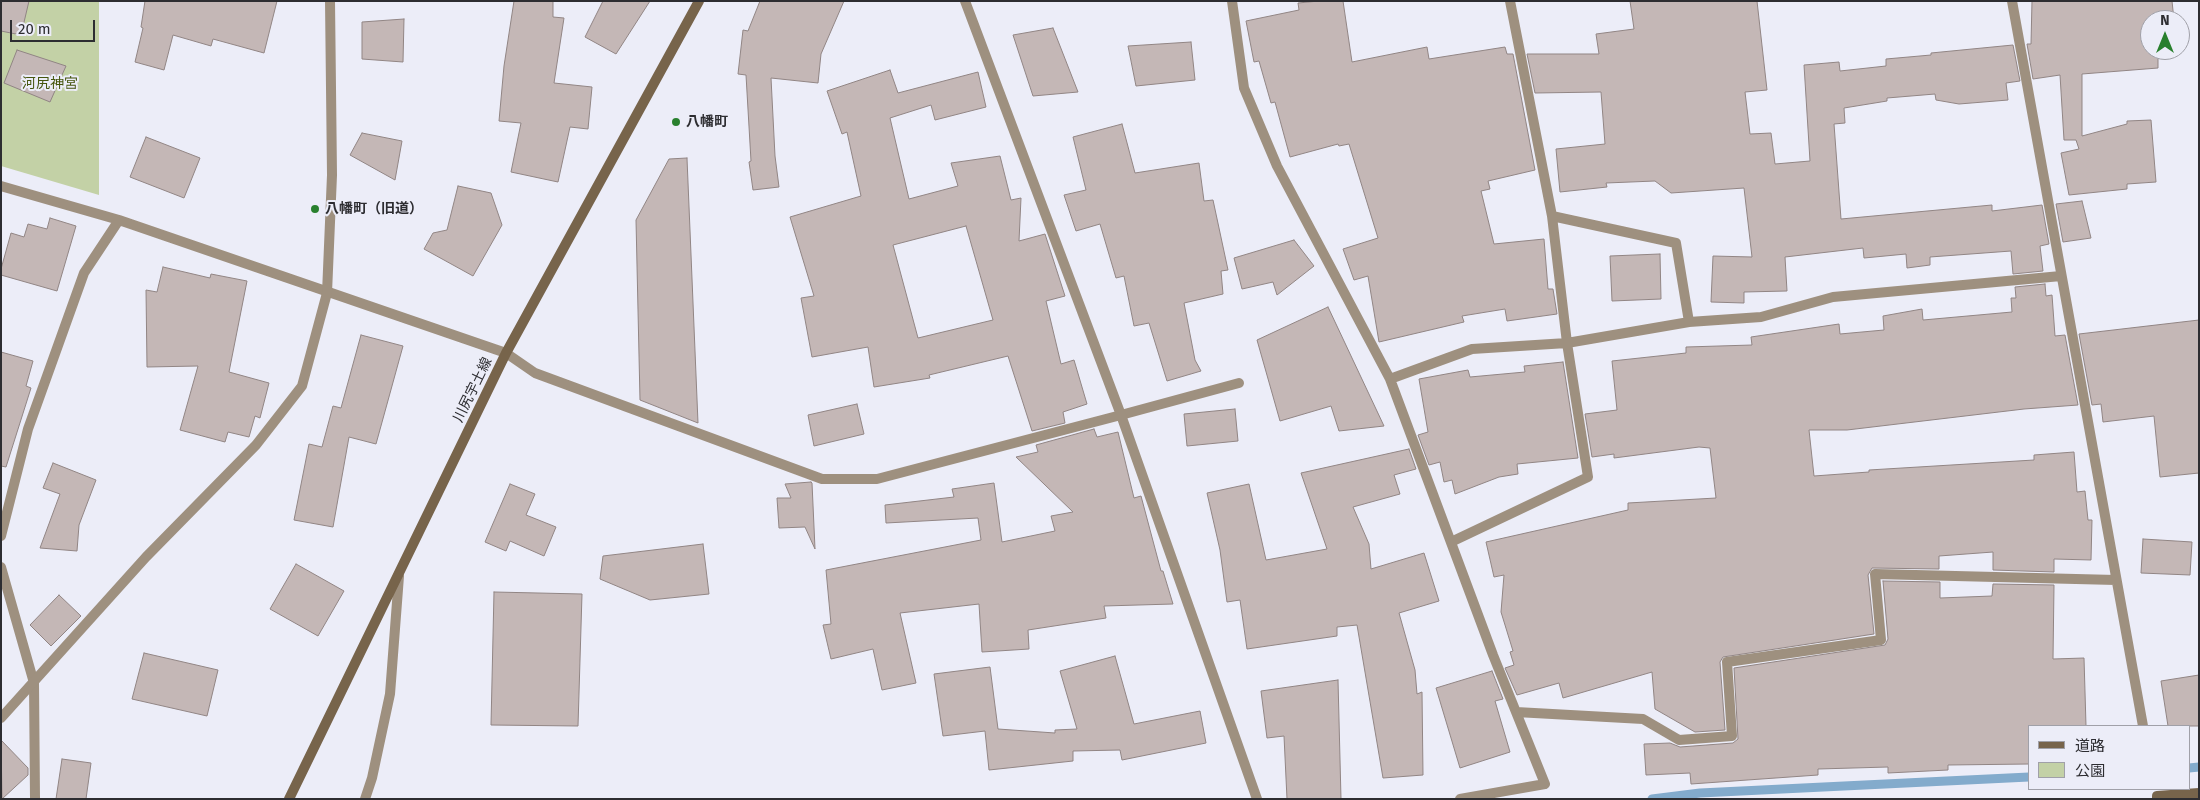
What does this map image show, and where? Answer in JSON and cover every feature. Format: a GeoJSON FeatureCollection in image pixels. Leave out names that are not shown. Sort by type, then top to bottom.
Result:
{"type":"FeatureCollection","features":[{"type":"Feature","properties":{"kind":"main road","name":"川尻宇土線"},"geometry":{"type":"LineString","coordinates":[[288,799],[399,576],[506,353],[699,1]]}},
{"type":"Feature","properties":{"kind":"main road"},"geometry":{"type":"LineString","coordinates":[[2156,794],[2199,793]]}},
{"type":"Feature","properties":{"kind":"street"},"geometry":{"type":"LineString","coordinates":[[1,718],[146,558],[256,445],[302,386],[327,293],[332,175],[330,1]]}},
{"type":"Feature","properties":{"kind":"street"},"geometry":{"type":"LineString","coordinates":[[965,1],[1121,415],[1257,799]]}},
{"type":"Feature","properties":{"kind":"street"},"geometry":{"type":"LineString","coordinates":[[1232,1],[1244,88],[1277,166],[1390,379],[1545,784],[1460,799]]}},
{"type":"Feature","properties":{"kind":"street"},"geometry":{"type":"LineString","coordinates":[[1451,542],[1588,477],[1567,343],[1552,216],[1510,1]]}},
{"type":"Feature","properties":{"kind":"street"},"geometry":{"type":"LineString","coordinates":[[2012,1],[2143,725]]}},
{"type":"Feature","properties":{"kind":"street"},"geometry":{"type":"LineString","coordinates":[[1,186],[119,220],[506,353],[534,373],[822,479],[877,479],[1239,383]]}},
{"type":"Feature","properties":{"kind":"street"},"geometry":{"type":"LineString","coordinates":[[1552,216],[1676,243],[1688,322]]}},
{"type":"Feature","properties":{"kind":"street"},"geometry":{"type":"LineString","coordinates":[[1,536],[28,429],[84,273],[119,220]]}},
{"type":"Feature","properties":{"kind":"street"},"geometry":{"type":"LineString","coordinates":[[1390,379],[1472,349],[1567,343],[1688,322],[1761,317],[1833,297],[2061,276]]}},
{"type":"Feature","properties":{"kind":"street"},"geometry":{"type":"LineString","coordinates":[[1,567],[34,683],[35,799]]}},
{"type":"Feature","properties":{"kind":"street"},"geometry":{"type":"LineString","coordinates":[[1516,712],[1643,719],[1679,740],[1732,736],[1727,662],[1881,640],[1875,574],[2116,580]]}},
{"type":"Feature","properties":{"kind":"street"},"geometry":{"type":"LineString","coordinates":[[364,799],[372,778],[390,694],[399,576]]}},
{"type":"Feature","properties":{"kind":"green space","name":"河尻神宮"},"geometry":{"type":"Polygon","coordinates":[[[1,1],[99,1],[99,195],[1,166],[1,1]]]}},
{"type":"Feature","properties":{"kind":"building"},"geometry":{"type":"Polygon","coordinates":[[[1,1],[29,1],[21,35],[1,31],[1,1]]]}},
{"type":"Feature","properties":{"kind":"building"},"geometry":{"type":"Polygon","coordinates":[[[145,1],[277,1],[264,53],[213,39],[211,46],[173,35],[164,70],[135,62],[143,28],[141,27],[145,1]]]}},
{"type":"Feature","properties":{"kind":"building"},"geometry":{"type":"Polygon","coordinates":[[[514,1],[553,1],[553,17],[564,18],[554,83],[592,87],[588,129],[570,127],[558,182],[511,172],[521,123],[499,121],[504,66],[514,1]]]}},
{"type":"Feature","properties":{"kind":"building"},"geometry":{"type":"Polygon","coordinates":[[[603,1],[650,1],[616,54],[585,37],[603,1]]]}},
{"type":"Feature","properties":{"kind":"building"},"geometry":{"type":"Polygon","coordinates":[[[760,1],[844,1],[821,54],[818,83],[771,78],[775,156],[779,187],[753,190],[749,162],[751,161],[746,75],[738,74],[743,30],[748,31],[760,1]]]}},
{"type":"Feature","properties":{"kind":"building"},"geometry":{"type":"Polygon","coordinates":[[[1343,1],[1352,62],[1427,47],[1429,59],[1505,47],[1507,54],[1513,54],[1535,170],[1488,181],[1490,189],[1481,191],[1494,244],[1544,239],[1548,289],[1553,289],[1557,314],[1507,321],[1505,309],[1462,316],[1464,322],[1379,342],[1368,276],[1354,280],[1343,249],[1378,238],[1349,144],[1339,146],[1338,144],[1290,157],[1275,102],[1271,103],[1259,61],[1254,62],[1246,21],[1299,10],[1298,3],[1343,1]]]}},
{"type":"Feature","properties":{"kind":"building"},"geometry":{"type":"Polygon","coordinates":[[[1630,1],[1757,1],[1767,90],[1745,92],[1750,134],[1771,133],[1775,164],[1810,161],[1804,65],[1839,62],[1840,71],[1886,66],[1886,59],[2013,45],[2020,81],[2006,83],[2008,100],[1959,104],[1936,100],[1935,94],[1887,98],[1887,101],[1844,108],[1845,123],[1834,124],[1841,219],[1992,205],[1992,211],[2042,205],[2049,244],[2040,246],[2043,271],[2013,274],[2011,251],[1930,257],[1930,265],[1907,268],[1906,254],[1864,258],[1863,248],[1785,257],[1787,291],[1744,292],[1744,303],[1711,302],[1713,256],[1752,257],[1744,188],[1671,193],[1655,181],[1606,183],[1607,187],[1560,192],[1556,149],[1605,144],[1601,92],[1535,93],[1527,54],[1599,54],[1596,34],[1634,29],[1630,1]]]}},
{"type":"Feature","properties":{"kind":"building"},"geometry":{"type":"Polygon","coordinates":[[[2032,1],[2172,1],[2173,10],[2140,10],[2140,60],[2158,60],[2158,68],[2082,74],[2082,136],[2127,124],[2127,121],[2151,120],[2156,182],[2127,184],[2127,189],[2069,195],[2061,153],[2079,149],[2076,140],[2064,140],[2060,75],[2033,79],[2027,44],[2031,44],[2032,1]]]}},
{"type":"Feature","properties":{"kind":"building"},"geometry":{"type":"Polygon","coordinates":[[[404,19],[403,62],[362,59],[362,22],[404,19]]]}},
{"type":"Feature","properties":{"kind":"building"},"geometry":{"type":"Polygon","coordinates":[[[1053,28],[1078,92],[1033,96],[1013,35],[1053,28]]]}},
{"type":"Feature","properties":{"kind":"building"},"geometry":{"type":"Polygon","coordinates":[[[1191,42],[1195,80],[1136,86],[1128,46],[1191,42]]]}},
{"type":"Feature","properties":{"kind":"building"},"geometry":{"type":"Polygon","coordinates":[[[17,50],[66,66],[50,102],[4,83],[17,50]]]}},
{"type":"Feature","properties":{"kind":"building"},"geometry":{"type":"Polygon","coordinates":[[[890,70],[898,93],[978,72],[986,107],[935,120],[931,105],[890,118],[909,199],[958,186],[951,163],[1000,156],[1011,200],[1021,198],[1019,241],[1045,234],[1065,296],[1046,301],[1061,364],[1074,360],[1087,404],[1063,412],[1065,423],[1032,431],[1008,356],[929,375],[930,378],[874,387],[868,347],[812,357],[801,298],[814,296],[790,217],[861,196],[847,132],[842,134],[827,91],[890,70]],[[966,226],[893,245],[918,338],[993,320],[966,226]]]}},
{"type":"Feature","properties":{"kind":"building"},"geometry":{"type":"Polygon","coordinates":[[[1122,124],[1135,173],[1199,163],[1204,201],[1213,200],[1228,270],[1221,271],[1223,294],[1184,303],[1195,360],[1201,371],[1167,381],[1149,323],[1134,326],[1124,276],[1116,278],[1100,224],[1076,231],[1064,195],[1086,190],[1073,137],[1122,124]]]}},
{"type":"Feature","properties":{"kind":"building"},"geometry":{"type":"Polygon","coordinates":[[[362,133],[402,141],[395,180],[350,155],[362,133]]]}},
{"type":"Feature","properties":{"kind":"building"},"geometry":{"type":"Polygon","coordinates":[[[146,137],[200,158],[184,198],[130,177],[146,137]]]}},
{"type":"Feature","properties":{"kind":"building"},"geometry":{"type":"Polygon","coordinates":[[[687,158],[698,423],[640,400],[636,220],[669,159],[687,158]]]}},
{"type":"Feature","properties":{"kind":"building"},"geometry":{"type":"Polygon","coordinates":[[[458,186],[491,193],[502,225],[473,276],[424,249],[433,233],[447,230],[458,186]]]}},
{"type":"Feature","properties":{"kind":"building"},"geometry":{"type":"Polygon","coordinates":[[[2082,201],[2091,238],[2063,242],[2056,204],[2082,201]]]}},
{"type":"Feature","properties":{"kind":"building"},"geometry":{"type":"Polygon","coordinates":[[[50,218],[76,226],[57,291],[1,275],[11,233],[24,237],[28,224],[47,229],[50,218]]]}},
{"type":"Feature","properties":{"kind":"building"},"geometry":{"type":"Polygon","coordinates":[[[1294,240],[1314,266],[1277,295],[1273,282],[1242,289],[1234,258],[1294,240]]]}},
{"type":"Feature","properties":{"kind":"building"},"geometry":{"type":"Polygon","coordinates":[[[1660,254],[1661,299],[1612,301],[1610,256],[1660,254]]]}},
{"type":"Feature","properties":{"kind":"building"},"geometry":{"type":"Polygon","coordinates":[[[163,267],[210,278],[211,274],[247,281],[229,372],[269,383],[260,418],[255,416],[249,437],[228,432],[225,442],[180,430],[198,366],[147,367],[146,290],[157,292],[163,267]]]}},
{"type":"Feature","properties":{"kind":"building"},"geometry":{"type":"Polygon","coordinates":[[[2045,284],[2046,296],[2052,295],[2055,336],[2065,335],[2078,405],[2024,409],[1847,430],[1809,430],[1814,476],[1869,472],[1869,470],[2034,460],[2034,455],[2074,452],[2077,492],[2085,491],[2088,520],[2092,520],[2091,560],[2054,559],[2054,572],[1993,570],[1993,552],[1939,556],[1939,569],[1872,568],[1868,575],[1874,634],[1723,657],[1720,662],[1725,730],[1695,732],[1655,709],[1652,672],[1563,698],[1559,683],[1517,695],[1505,668],[1514,665],[1510,652],[1513,651],[1501,612],[1504,575],[1494,577],[1486,542],[1628,510],[1628,503],[1716,498],[1710,448],[1699,447],[1614,458],[1614,454],[1592,457],[1585,414],[1617,410],[1612,361],[1686,353],[1686,347],[1752,345],[1751,337],[1839,324],[1840,334],[1884,330],[1883,316],[1922,309],[1923,320],[2012,312],[2011,298],[2016,298],[2015,287],[2045,284]]]}},
{"type":"Feature","properties":{"kind":"building"},"geometry":{"type":"Polygon","coordinates":[[[1328,307],[1384,426],[1339,431],[1331,406],[1280,421],[1257,340],[1328,307]]]}},
{"type":"Feature","properties":{"kind":"building"},"geometry":{"type":"Polygon","coordinates":[[[2199,320],[2199,473],[2160,477],[2154,416],[2103,422],[2101,404],[2092,405],[2079,334],[2199,320]]]}},
{"type":"Feature","properties":{"kind":"building"},"geometry":{"type":"Polygon","coordinates":[[[361,335],[403,346],[376,444],[349,437],[333,527],[294,520],[309,444],[322,447],[333,406],[341,408],[361,335]]]}},
{"type":"Feature","properties":{"kind":"building"},"geometry":{"type":"Polygon","coordinates":[[[1,352],[33,361],[26,386],[31,388],[6,467],[1,466],[1,352]]]}},
{"type":"Feature","properties":{"kind":"building"},"geometry":{"type":"Polygon","coordinates":[[[1563,362],[1578,458],[1517,464],[1518,474],[1499,477],[1455,494],[1452,480],[1444,482],[1440,462],[1429,465],[1418,435],[1428,432],[1419,379],[1468,370],[1470,377],[1525,372],[1524,366],[1563,362]]]}},
{"type":"Feature","properties":{"kind":"building"},"geometry":{"type":"Polygon","coordinates":[[[857,404],[864,434],[814,446],[808,415],[857,404]]]}},
{"type":"Feature","properties":{"kind":"building"},"geometry":{"type":"Polygon","coordinates":[[[1235,409],[1238,441],[1187,446],[1184,414],[1235,409]]]}},
{"type":"Feature","properties":{"kind":"building"},"geometry":{"type":"Polygon","coordinates":[[[1094,429],[1097,437],[1118,432],[1134,498],[1141,496],[1161,571],[1163,571],[1173,604],[1104,606],[1106,618],[1028,630],[1029,649],[982,652],[979,604],[900,613],[916,683],[882,690],[873,649],[831,659],[823,625],[831,624],[826,570],[981,540],[978,518],[886,523],[885,505],[954,497],[952,489],[994,483],[1002,542],[1055,531],[1051,516],[1073,512],[1016,457],[1038,452],[1036,445],[1094,429]]]}},
{"type":"Feature","properties":{"kind":"building"},"geometry":{"type":"Polygon","coordinates":[[[1409,449],[1416,469],[1394,475],[1400,494],[1353,507],[1369,544],[1371,569],[1424,553],[1439,601],[1399,613],[1415,670],[1417,694],[1422,692],[1423,775],[1383,778],[1357,625],[1337,627],[1337,636],[1247,649],[1240,600],[1227,602],[1220,550],[1207,493],[1249,484],[1266,560],[1327,549],[1301,473],[1409,449]]]}},
{"type":"Feature","properties":{"kind":"building"},"geometry":{"type":"Polygon","coordinates":[[[53,463],[96,480],[79,525],[77,551],[40,548],[60,494],[43,488],[53,463]]]}},
{"type":"Feature","properties":{"kind":"building"},"geometry":{"type":"Polygon","coordinates":[[[811,482],[815,549],[805,527],[779,528],[777,498],[791,498],[785,484],[811,482]]]}},
{"type":"Feature","properties":{"kind":"building"},"geometry":{"type":"Polygon","coordinates":[[[510,484],[535,494],[526,515],[556,527],[544,556],[510,541],[506,551],[485,542],[510,484]]]}},
{"type":"Feature","properties":{"kind":"building"},"geometry":{"type":"Polygon","coordinates":[[[2143,539],[2192,542],[2190,575],[2141,573],[2143,539]]]}},
{"type":"Feature","properties":{"kind":"building"},"geometry":{"type":"Polygon","coordinates":[[[703,544],[709,594],[650,600],[600,579],[603,556],[703,544]]]}},
{"type":"Feature","properties":{"kind":"building"},"geometry":{"type":"Polygon","coordinates":[[[296,564],[344,591],[318,636],[270,609],[296,564]]]}},
{"type":"Feature","properties":{"kind":"building"},"geometry":{"type":"Polygon","coordinates":[[[1883,581],[1940,582],[1940,598],[1992,596],[1993,584],[2054,585],[2053,659],[2084,658],[2086,725],[2028,725],[2028,764],[1948,765],[1948,770],[1888,773],[1888,767],[1818,769],[1818,775],[1691,784],[1690,773],[1646,775],[1644,744],[1670,743],[1680,747],[1733,743],[1738,739],[1734,668],[1885,645],[1888,639],[1883,581]]]}},
{"type":"Feature","properties":{"kind":"building"},"geometry":{"type":"Polygon","coordinates":[[[494,592],[582,594],[578,726],[491,725],[494,592]]]}},
{"type":"Feature","properties":{"kind":"building"},"geometry":{"type":"Polygon","coordinates":[[[59,595],[81,616],[51,646],[30,625],[59,595]]]}},
{"type":"Feature","properties":{"kind":"building"},"geometry":{"type":"Polygon","coordinates":[[[144,653],[218,670],[207,716],[132,699],[144,653]]]}},
{"type":"Feature","properties":{"kind":"building"},"geometry":{"type":"Polygon","coordinates":[[[1115,656],[1134,724],[1200,711],[1206,743],[1122,760],[1120,750],[1073,751],[1073,761],[989,770],[985,731],[943,736],[934,674],[990,667],[998,729],[1055,733],[1055,730],[1077,729],[1060,671],[1115,656]]]}},
{"type":"Feature","properties":{"kind":"building"},"geometry":{"type":"Polygon","coordinates":[[[1492,671],[1503,699],[1495,701],[1510,752],[1460,768],[1436,688],[1492,671]]]}},
{"type":"Feature","properties":{"kind":"building"},"geometry":{"type":"Polygon","coordinates":[[[2199,675],[2199,726],[2168,725],[2161,681],[2199,675]]]}},
{"type":"Feature","properties":{"kind":"building"},"geometry":{"type":"Polygon","coordinates":[[[1338,680],[1341,799],[1287,799],[1284,736],[1267,738],[1261,691],[1338,680]]]}},
{"type":"Feature","properties":{"kind":"building"},"geometry":{"type":"Polygon","coordinates":[[[1,740],[28,768],[28,775],[2,799],[1,740]]]}},
{"type":"Feature","properties":{"kind":"building"},"geometry":{"type":"Polygon","coordinates":[[[62,759],[91,763],[86,799],[56,799],[62,759]]]}},
{"type":"Feature","properties":{"kind":"waterway"},"geometry":{"type":"LineString","coordinates":[[2190,768],[2199,767]]}},
{"type":"Feature","properties":{"kind":"waterway"},"geometry":{"type":"LineString","coordinates":[[1652,799],[1700,793],[2028,777]]}},
{"type":"Feature","properties":{"kind":"place","name":"八幡町"},"geometry":{"type":"Point","coordinates":[676,122]}},
{"type":"Feature","properties":{"kind":"place","name":"八幡町（旧道）"},"geometry":{"type":"Point","coordinates":[315,209]}}]}
